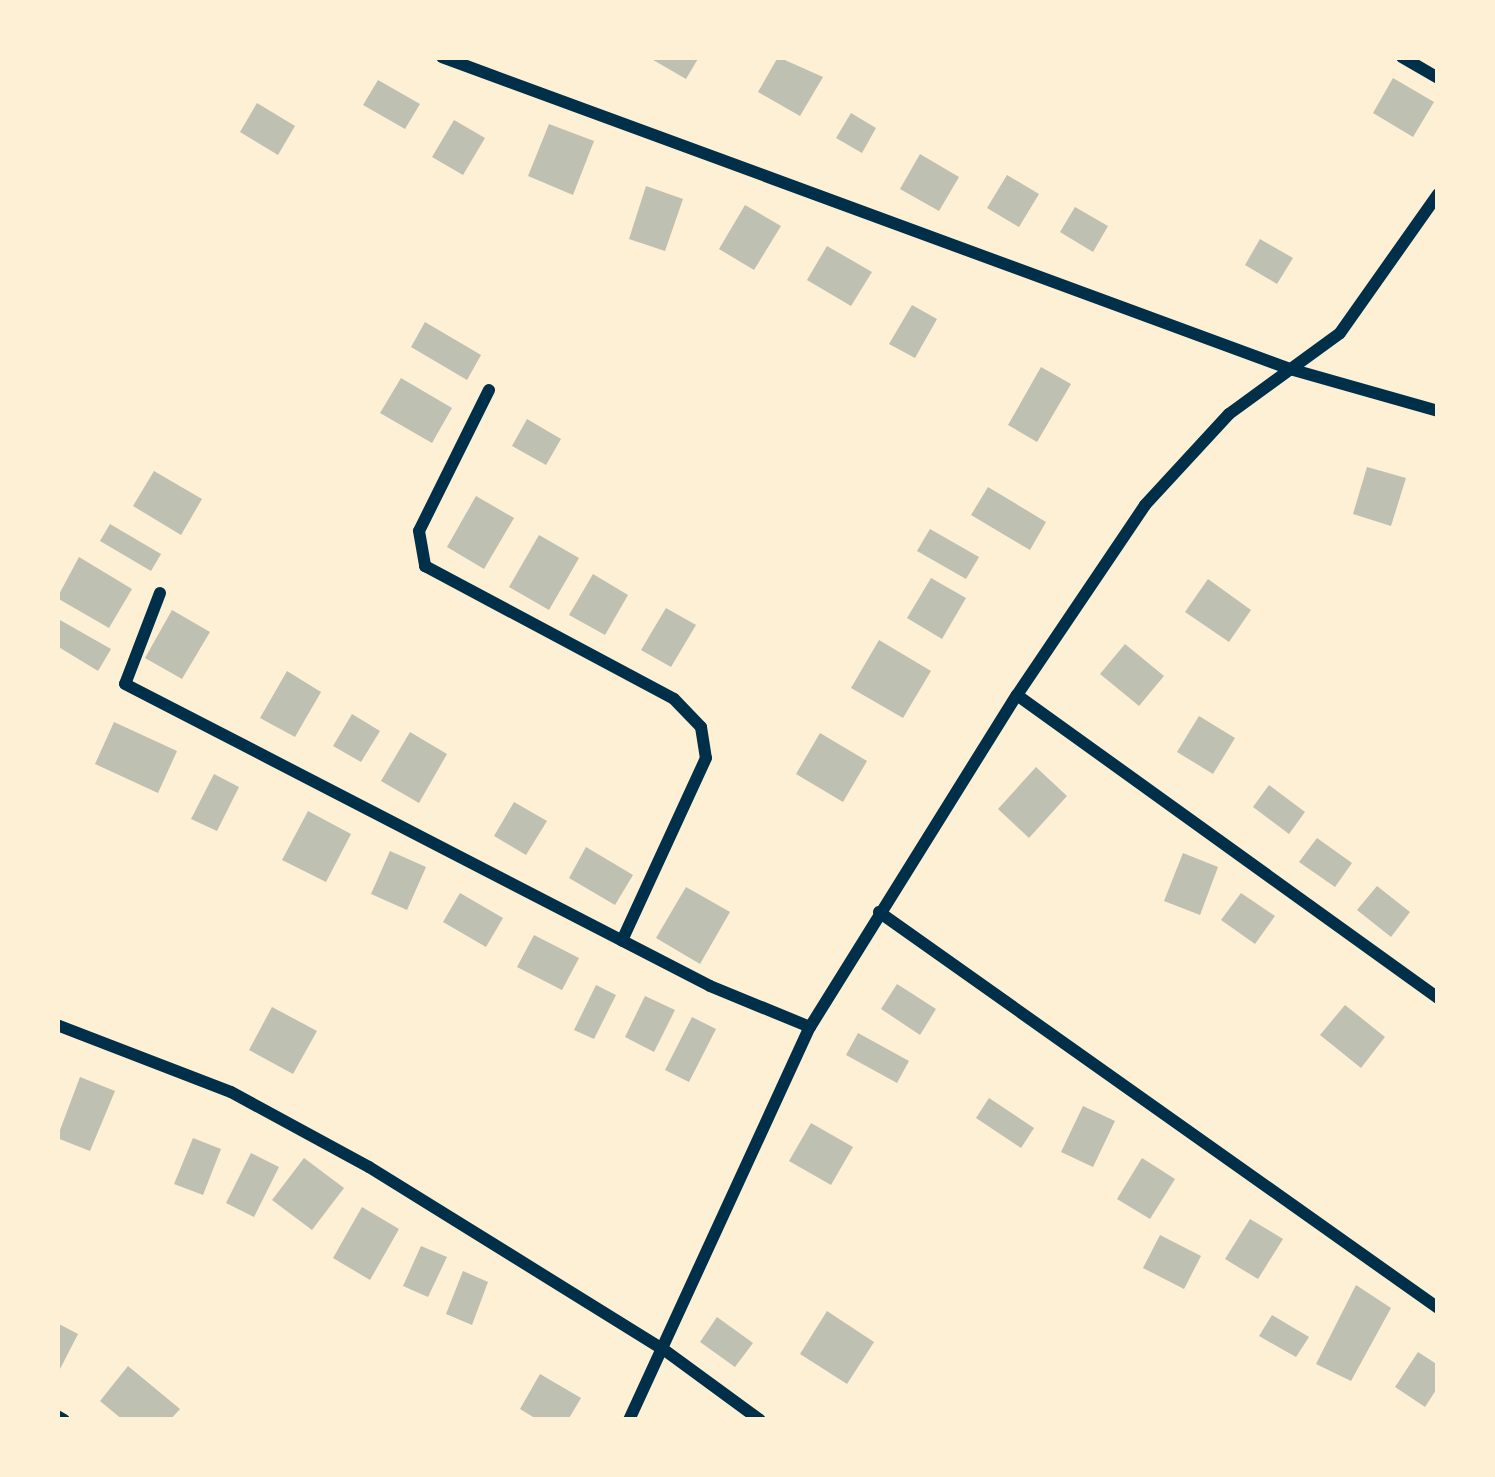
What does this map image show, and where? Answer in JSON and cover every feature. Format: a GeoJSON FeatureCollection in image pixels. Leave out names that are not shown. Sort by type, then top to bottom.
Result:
{"type":"FeatureCollection","features":[{"type":"Feature","properties":{"kind":"street"},"geometry":{"type":"LineString","coordinates":[[442,57],[1290,369],[1438,411]]}},
{"type":"Feature","properties":{"kind":"street"},"geometry":{"type":"LineString","coordinates":[[1402,57],[1438,79]]}},
{"type":"Feature","properties":{"kind":"street"},"geometry":{"type":"LineString","coordinates":[[629,1420],[810,1028],[1017,695],[1144,505],[1229,414],[1340,333],[1438,194]]}},
{"type":"Feature","properties":{"kind":"street"},"geometry":{"type":"LineString","coordinates":[[489,390],[419,531],[425,566],[674,699],[701,727],[706,758],[622,941]]}},
{"type":"Feature","properties":{"kind":"street"},"geometry":{"type":"LineString","coordinates":[[160,593],[125,684],[622,941],[810,1028]]}},
{"type":"Feature","properties":{"kind":"street"},"geometry":{"type":"LineString","coordinates":[[1017,695],[1438,998]]}},
{"type":"Feature","properties":{"kind":"street"},"geometry":{"type":"LineString","coordinates":[[879,912],[1438,1308]]}},
{"type":"Feature","properties":{"kind":"street"},"geometry":{"type":"LineString","coordinates":[[57,1025],[231,1091],[663,1349],[760,1420]]}},
{"type":"Feature","properties":{"kind":"building"},"geometry":{"type":"Polygon","coordinates":[[[648,57],[699,57],[686,79],[648,57]]]}},
{"type":"Feature","properties":{"kind":"building"},"geometry":{"type":"Polygon","coordinates":[[[778,57],[823,77],[800,116],[758,92],[778,57]]]}},
{"type":"Feature","properties":{"kind":"building"},"geometry":{"type":"Polygon","coordinates":[[[1393,78],[1434,102],[1413,137],[1373,113],[1393,78]]]}},
{"type":"Feature","properties":{"kind":"building"},"geometry":{"type":"Polygon","coordinates":[[[378,80],[420,104],[405,129],[363,105],[378,80]]]}},
{"type":"Feature","properties":{"kind":"building"},"geometry":{"type":"Polygon","coordinates":[[[257,103],[295,126],[278,155],[240,132],[257,103]]]}},
{"type":"Feature","properties":{"kind":"building"},"geometry":{"type":"Polygon","coordinates":[[[851,113],[876,128],[862,153],[836,138],[851,113]]]}},
{"type":"Feature","properties":{"kind":"building"},"geometry":{"type":"Polygon","coordinates":[[[454,120],[485,138],[463,175],[432,157],[454,120]]]}},
{"type":"Feature","properties":{"kind":"building"},"geometry":{"type":"Polygon","coordinates":[[[549,124],[594,141],[573,195],[528,176],[549,124]]]}},
{"type":"Feature","properties":{"kind":"building"},"geometry":{"type":"Polygon","coordinates":[[[920,154],[959,177],[939,211],[900,189],[920,154]]]}},
{"type":"Feature","properties":{"kind":"building"},"geometry":{"type":"Polygon","coordinates":[[[1007,175],[1039,194],[1019,227],[987,208],[1007,175]]]}},
{"type":"Feature","properties":{"kind":"building"},"geometry":{"type":"Polygon","coordinates":[[[646,186],[683,199],[665,251],[629,239],[646,186]]]}},
{"type":"Feature","properties":{"kind":"building"},"geometry":{"type":"Polygon","coordinates":[[[745,205],[781,226],[754,270],[719,249],[745,205]]]}},
{"type":"Feature","properties":{"kind":"building"},"geometry":{"type":"Polygon","coordinates":[[[1075,207],[1108,226],[1093,252],[1060,232],[1075,207]]]}},
{"type":"Feature","properties":{"kind":"building"},"geometry":{"type":"Polygon","coordinates":[[[1260,239],[1293,258],[1277,284],[1245,265],[1260,239]]]}},
{"type":"Feature","properties":{"kind":"building"},"geometry":{"type":"Polygon","coordinates":[[[827,246],[872,272],[851,306],[807,280],[827,246]]]}},
{"type":"Feature","properties":{"kind":"building"},"geometry":{"type":"Polygon","coordinates":[[[912,305],[937,319],[915,358],[889,344],[912,305]]]}},
{"type":"Feature","properties":{"kind":"building"},"geometry":{"type":"Polygon","coordinates":[[[425,322],[481,355],[467,380],[411,347],[425,322]]]}},
{"type":"Feature","properties":{"kind":"building"},"geometry":{"type":"Polygon","coordinates":[[[1041,367],[1071,384],[1037,442],[1008,425],[1041,367]]]}},
{"type":"Feature","properties":{"kind":"building"},"geometry":{"type":"Polygon","coordinates":[[[401,378],[452,408],[432,443],[380,413],[401,378]]]}},
{"type":"Feature","properties":{"kind":"building"},"geometry":{"type":"Polygon","coordinates":[[[527,419],[561,439],[546,465],[512,446],[527,419]]]}},
{"type":"Feature","properties":{"kind":"building"},"geometry":{"type":"Polygon","coordinates":[[[1367,467],[1406,478],[1391,526],[1353,514],[1367,467]]]}},
{"type":"Feature","properties":{"kind":"building"},"geometry":{"type":"Polygon","coordinates":[[[154,471],[202,499],[181,535],[133,506],[154,471]]]}},
{"type":"Feature","properties":{"kind":"building"},"geometry":{"type":"Polygon","coordinates":[[[988,487],[1046,522],[1030,550],[971,515],[988,487]]]}},
{"type":"Feature","properties":{"kind":"building"},"geometry":{"type":"Polygon","coordinates":[[[476,496],[514,518],[484,569],[447,547],[476,496]]]}},
{"type":"Feature","properties":{"kind":"building"},"geometry":{"type":"Polygon","coordinates":[[[110,524],[161,554],[151,571],[100,541],[110,524]]]}},
{"type":"Feature","properties":{"kind":"building"},"geometry":{"type":"Polygon","coordinates":[[[930,529],[979,557],[966,579],[917,551],[930,529]]]}},
{"type":"Feature","properties":{"kind":"building"},"geometry":{"type":"Polygon","coordinates":[[[539,535],[579,558],[549,610],[509,587],[539,535]]]}},
{"type":"Feature","properties":{"kind":"building"},"geometry":{"type":"Polygon","coordinates":[[[79,557],[132,589],[109,628],[57,598],[79,557]]]}},
{"type":"Feature","properties":{"kind":"building"},"geometry":{"type":"Polygon","coordinates":[[[593,574],[628,595],[605,635],[569,615],[593,574]]]}},
{"type":"Feature","properties":{"kind":"building"},"geometry":{"type":"Polygon","coordinates":[[[931,578],[966,598],[942,639],[907,618],[931,578]]]}},
{"type":"Feature","properties":{"kind":"building"},"geometry":{"type":"Polygon","coordinates":[[[1208,579],[1251,610],[1229,642],[1185,612],[1208,579]]]}},
{"type":"Feature","properties":{"kind":"building"},"geometry":{"type":"Polygon","coordinates":[[[666,608],[696,625],[671,667],[641,650],[666,608]]]}},
{"type":"Feature","properties":{"kind":"building"},"geometry":{"type":"Polygon","coordinates":[[[172,610],[210,632],[182,679],[145,658],[172,610]]]}},
{"type":"Feature","properties":{"kind":"building"},"geometry":{"type":"Polygon","coordinates":[[[60,620],[111,649],[98,671],[57,646],[60,620]]]}},
{"type":"Feature","properties":{"kind":"building"},"geometry":{"type":"Polygon","coordinates":[[[879,640],[931,671],[903,718],[851,688],[879,640]]]}},
{"type":"Feature","properties":{"kind":"building"},"geometry":{"type":"Polygon","coordinates":[[[1125,644],[1164,676],[1139,706],[1100,674],[1125,644]]]}},
{"type":"Feature","properties":{"kind":"building"},"geometry":{"type":"Polygon","coordinates":[[[287,671],[321,692],[295,737],[260,718],[287,671]]]}},
{"type":"Feature","properties":{"kind":"building"},"geometry":{"type":"Polygon","coordinates":[[[352,714],[380,731],[361,762],[333,746],[352,714]]]}},
{"type":"Feature","properties":{"kind":"building"},"geometry":{"type":"Polygon","coordinates":[[[1199,716],[1235,738],[1213,774],[1177,752],[1199,716]]]}},
{"type":"Feature","properties":{"kind":"building"},"geometry":{"type":"Polygon","coordinates":[[[114,722],[177,751],[158,793],[95,764],[114,722]]]}},
{"type":"Feature","properties":{"kind":"building"},"geometry":{"type":"Polygon","coordinates":[[[410,732],[447,754],[419,803],[381,781],[410,732]]]}},
{"type":"Feature","properties":{"kind":"building"},"geometry":{"type":"Polygon","coordinates":[[[820,733],[867,761],[843,802],[796,774],[820,733]]]}},
{"type":"Feature","properties":{"kind":"building"},"geometry":{"type":"Polygon","coordinates":[[[1036,767],[1067,796],[1029,838],[998,809],[1036,767]]]}},
{"type":"Feature","properties":{"kind":"building"},"geometry":{"type":"Polygon","coordinates":[[[214,774],[239,787],[217,831],[191,819],[214,774]]]}},
{"type":"Feature","properties":{"kind":"building"},"geometry":{"type":"Polygon","coordinates":[[[1269,785],[1305,812],[1289,834],[1253,807],[1269,785]]]}},
{"type":"Feature","properties":{"kind":"building"},"geometry":{"type":"Polygon","coordinates":[[[514,802],[547,821],[526,855],[494,836],[514,802]]]}},
{"type":"Feature","properties":{"kind":"building"},"geometry":{"type":"Polygon","coordinates":[[[308,811],[351,834],[326,882],[282,860],[308,811]]]}},
{"type":"Feature","properties":{"kind":"building"},"geometry":{"type":"Polygon","coordinates":[[[1317,838],[1352,863],[1335,887],[1299,862],[1317,838]]]}},
{"type":"Feature","properties":{"kind":"building"},"geometry":{"type":"Polygon","coordinates":[[[586,847],[633,875],[615,905],[569,878],[586,847]]]}},
{"type":"Feature","properties":{"kind":"building"},"geometry":{"type":"Polygon","coordinates":[[[390,851],[426,867],[407,910],[371,894],[390,851]]]}},
{"type":"Feature","properties":{"kind":"building"},"geometry":{"type":"Polygon","coordinates":[[[1183,853],[1218,867],[1200,915],[1164,901],[1183,853]]]}},
{"type":"Feature","properties":{"kind":"building"},"geometry":{"type":"Polygon","coordinates":[[[1377,886],[1410,912],[1391,937],[1357,910],[1377,886]]]}},
{"type":"Feature","properties":{"kind":"building"},"geometry":{"type":"Polygon","coordinates":[[[686,887],[730,912],[700,964],[656,938],[686,887]]]}},
{"type":"Feature","properties":{"kind":"building"},"geometry":{"type":"Polygon","coordinates":[[[460,893],[503,918],[486,947],[443,922],[460,893]]]}},
{"type":"Feature","properties":{"kind":"building"},"geometry":{"type":"Polygon","coordinates":[[[1241,893],[1275,916],[1255,944],[1221,920],[1241,893]]]}},
{"type":"Feature","properties":{"kind":"building"},"geometry":{"type":"Polygon","coordinates":[[[534,935],[579,958],[562,990],[517,967],[534,935]]]}},
{"type":"Feature","properties":{"kind":"building"},"geometry":{"type":"Polygon","coordinates":[[[897,984],[936,1009],[920,1035],[881,1009],[897,984]]]}},
{"type":"Feature","properties":{"kind":"building"},"geometry":{"type":"Polygon","coordinates":[[[596,985],[616,995],[594,1039],[574,1030],[596,985]]]}},
{"type":"Feature","properties":{"kind":"building"},"geometry":{"type":"Polygon","coordinates":[[[645,996],[675,1010],[654,1052],[625,1037],[645,996]]]}},
{"type":"Feature","properties":{"kind":"building"},"geometry":{"type":"Polygon","coordinates":[[[1345,1005],[1385,1037],[1361,1068],[1320,1035],[1345,1005]]]}},
{"type":"Feature","properties":{"kind":"building"},"geometry":{"type":"Polygon","coordinates":[[[272,1007],[317,1031],[293,1074],[249,1050],[272,1007]]]}},
{"type":"Feature","properties":{"kind":"building"},"geometry":{"type":"Polygon","coordinates":[[[692,1017],[716,1029],[689,1082],[665,1070],[692,1017]]]}},
{"type":"Feature","properties":{"kind":"building"},"geometry":{"type":"Polygon","coordinates":[[[858,1033],[909,1061],[897,1083],[846,1055],[858,1033]]]}},
{"type":"Feature","properties":{"kind":"building"},"geometry":{"type":"Polygon","coordinates":[[[80,1077],[115,1091],[90,1151],[57,1138],[80,1077]]]}},
{"type":"Feature","properties":{"kind":"building"},"geometry":{"type":"Polygon","coordinates":[[[989,1098],[1034,1128],[1021,1148],[976,1118],[989,1098]]]}},
{"type":"Feature","properties":{"kind":"building"},"geometry":{"type":"Polygon","coordinates":[[[1083,1106],[1115,1121],[1093,1167],[1061,1152],[1083,1106]]]}},
{"type":"Feature","properties":{"kind":"building"},"geometry":{"type":"Polygon","coordinates":[[[811,1123],[853,1147],[831,1185],[789,1161],[811,1123]]]}},
{"type":"Feature","properties":{"kind":"building"},"geometry":{"type":"Polygon","coordinates":[[[193,1138],[221,1149],[203,1195],[174,1184],[193,1138]]]}},
{"type":"Feature","properties":{"kind":"building"},"geometry":{"type":"Polygon","coordinates":[[[251,1153],[279,1167],[254,1217],[226,1203],[251,1153]]]}},
{"type":"Feature","properties":{"kind":"building"},"geometry":{"type":"Polygon","coordinates":[[[304,1158],[344,1188],[312,1230],[272,1200],[304,1158]]]}},
{"type":"Feature","properties":{"kind":"building"},"geometry":{"type":"Polygon","coordinates":[[[1142,1158],[1175,1179],[1150,1219],[1117,1199],[1142,1158]]]}},
{"type":"Feature","properties":{"kind":"building"},"geometry":{"type":"Polygon","coordinates":[[[362,1207],[399,1229],[370,1280],[333,1258],[362,1207]]]}},
{"type":"Feature","properties":{"kind":"building"},"geometry":{"type":"Polygon","coordinates":[[[1250,1219],[1283,1239],[1258,1279],[1225,1259],[1250,1219]]]}},
{"type":"Feature","properties":{"kind":"building"},"geometry":{"type":"Polygon","coordinates":[[[1160,1235],[1201,1256],[1184,1289],[1143,1268],[1160,1235]]]}},
{"type":"Feature","properties":{"kind":"building"},"geometry":{"type":"Polygon","coordinates":[[[421,1246],[447,1257],[428,1297],[403,1286],[421,1246]]]}},
{"type":"Feature","properties":{"kind":"building"},"geometry":{"type":"Polygon","coordinates":[[[463,1271],[488,1282],[472,1325],[446,1314],[463,1271]]]}},
{"type":"Feature","properties":{"kind":"building"},"geometry":{"type":"Polygon","coordinates":[[[1356,1285],[1391,1308],[1351,1381],[1316,1364],[1356,1285]]]}},
{"type":"Feature","properties":{"kind":"building"},"geometry":{"type":"Polygon","coordinates":[[[827,1311],[874,1342],[847,1384],[800,1354],[827,1311]]]}},
{"type":"Feature","properties":{"kind":"building"},"geometry":{"type":"Polygon","coordinates":[[[1272,1315],[1309,1337],[1296,1357],[1259,1336],[1272,1315]]]}},
{"type":"Feature","properties":{"kind":"building"},"geometry":{"type":"Polygon","coordinates":[[[717,1317],[753,1343],[735,1367],[700,1342],[717,1317]]]}},
{"type":"Feature","properties":{"kind":"building"},"geometry":{"type":"Polygon","coordinates":[[[57,1323],[78,1334],[60,1369],[57,1367],[57,1323]]]}},
{"type":"Feature","properties":{"kind":"building"},"geometry":{"type":"Polygon","coordinates":[[[1418,1352],[1438,1365],[1438,1387],[1425,1407],[1395,1387],[1418,1352]]]}},
{"type":"Feature","properties":{"kind":"building"},"geometry":{"type":"Polygon","coordinates":[[[128,1366],[180,1409],[170,1420],[123,1420],[100,1401],[128,1366]]]}},
{"type":"Feature","properties":{"kind":"building"},"geometry":{"type":"Polygon","coordinates":[[[540,1374],[581,1398],[568,1420],[538,1420],[520,1409],[540,1374]]]}}]}
